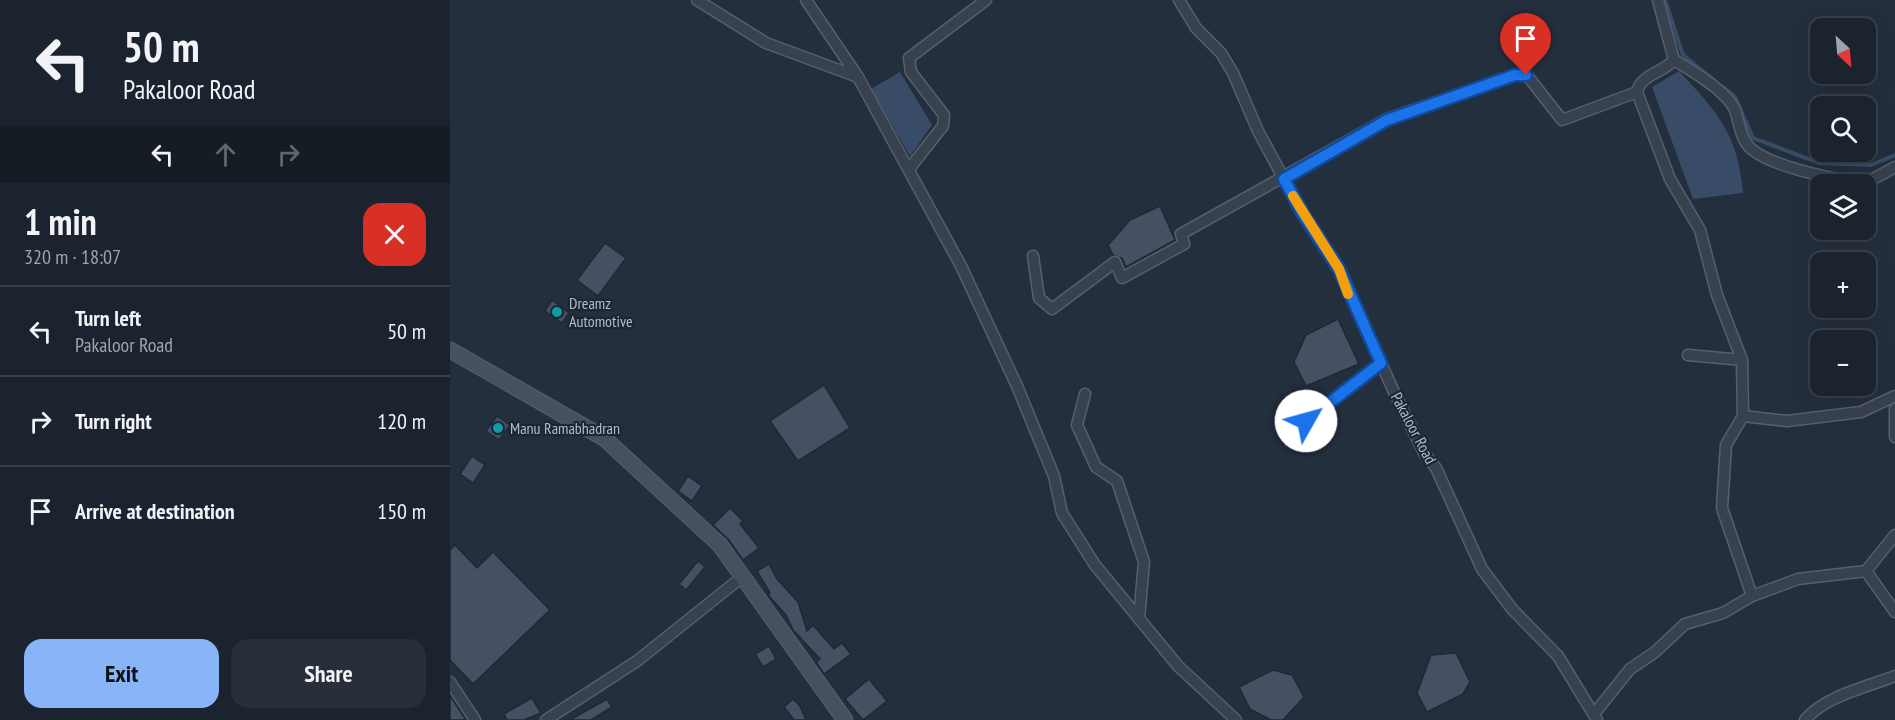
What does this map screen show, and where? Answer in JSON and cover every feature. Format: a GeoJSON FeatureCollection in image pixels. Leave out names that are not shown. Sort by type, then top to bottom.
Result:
{"type":"FeatureCollection","features":[{"type":"Feature","properties":{"kind":"main road"},"geometry":{"type":"LineString","coordinates":[[450,350],[604,438],[720,544],[845,720]]}},
{"type":"Feature","properties":{"kind":"street"},"geometry":{"type":"LineString","coordinates":[[697,0],[766,43],[858,77]]}},
{"type":"Feature","properties":{"kind":"street"},"geometry":{"type":"LineString","coordinates":[[806,0],[858,77],[961,266],[1017,386],[1054,476],[1062,513],[1095,565],[1178,666],[1236,720]]}},
{"type":"Feature","properties":{"kind":"street"},"geometry":{"type":"LineString","coordinates":[[909,170],[943,126],[944,115],[911,72],[909,58],[986,0]]}},
{"type":"Feature","properties":{"kind":"street","name":"Pakaloor Road"},"geometry":{"type":"LineString","coordinates":[[1179,0],[1196,28],[1221,53],[1233,73],[1258,131],[1303,214],[1339,269],[1381,363],[1424,453],[1436,468],[1482,569],[1512,609],[1558,656],[1596,717]]}},
{"type":"Feature","properties":{"kind":"street"},"geometry":{"type":"LineString","coordinates":[[1658,0],[1674,60],[1706,79],[1734,109],[1738,128],[1753,151],[1800,170],[1818,174]]}},
{"type":"Feature","properties":{"kind":"street"},"geometry":{"type":"LineString","coordinates":[[1674,60],[1668,67],[1646,77],[1638,84],[1637,92],[1670,180],[1700,230],[1717,295],[1742,360],[1743,416],[1726,445],[1722,507],[1752,596]]}},
{"type":"Feature","properties":{"kind":"street"},"geometry":{"type":"LineString","coordinates":[[1033,256],[1039,298],[1052,309],[1114,262],[1122,278],[1184,244],[1181,234],[1387,120],[1515,75],[1526,75],[1562,120],[1637,92]]}},
{"type":"Feature","properties":{"kind":"street"},"geometry":{"type":"LineString","coordinates":[[1876,177],[1895,167]]}},
{"type":"Feature","properties":{"kind":"street"},"geometry":{"type":"LineString","coordinates":[[1688,355],[1742,360]]}},
{"type":"Feature","properties":{"kind":"street"},"geometry":{"type":"LineString","coordinates":[[1306,421],[1381,363]]}},
{"type":"Feature","properties":{"kind":"street"},"geometry":{"type":"LineString","coordinates":[[1085,393],[1077,425],[1096,467],[1117,480],[1144,562],[1139,619]]}},
{"type":"Feature","properties":{"kind":"street"},"geometry":{"type":"LineString","coordinates":[[1743,416],[1787,421],[1861,412],[1895,396]]}},
{"type":"Feature","properties":{"kind":"street"},"geometry":{"type":"LineString","coordinates":[[1895,409],[1895,437]]}},
{"type":"Feature","properties":{"kind":"street"},"geometry":{"type":"LineString","coordinates":[[1596,717],[1630,669],[1655,652],[1685,624],[1723,613],[1752,596],[1798,579],[1866,572],[1895,535]]}},
{"type":"Feature","properties":{"kind":"street"},"geometry":{"type":"LineString","coordinates":[[1866,572],[1895,612]]}},
{"type":"Feature","properties":{"kind":"street"},"geometry":{"type":"LineString","coordinates":[[546,720],[637,661],[742,578]]}},
{"type":"Feature","properties":{"kind":"street"},"geometry":{"type":"LineString","coordinates":[[1805,720],[1815,710],[1834,700],[1895,676]]}},
{"type":"Feature","properties":{"kind":"street"},"geometry":{"type":"LineString","coordinates":[[450,682],[475,720]]}},
{"type":"Feature","properties":{"kind":"water"},"geometry":{"type":"Polygon","coordinates":[[[1679,71],[1705,99],[1724,126],[1736,155],[1743,193],[1693,199],[1652,87],[1679,71]]]}},
{"type":"Feature","properties":{"kind":"water"},"geometry":{"type":"Polygon","coordinates":[[[900,72],[932,125],[910,156],[871,89],[900,72]]]}},
{"type":"Feature","properties":{"kind":"building"},"geometry":{"type":"Polygon","coordinates":[[[1160,206],[1175,240],[1126,267],[1122,258],[1113,255],[1108,245],[1130,220],[1160,206]]]}},
{"type":"Feature","properties":{"kind":"building","name":"Dreamz Automotive"},"geometry":{"type":"Polygon","coordinates":[[[605,243],[626,258],[598,296],[577,280],[605,243]]]}},
{"type":"Feature","properties":{"kind":"building","name":"Dreamz Automotive"},"geometry":{"type":"Polygon","coordinates":[[[552,300],[569,313],[562,323],[545,311],[552,300]]]}},
{"type":"Feature","properties":{"kind":"building"},"geometry":{"type":"Polygon","coordinates":[[[1338,319],[1359,364],[1306,386],[1294,362],[1306,335],[1338,319]]]}},
{"type":"Feature","properties":{"kind":"building"},"geometry":{"type":"Polygon","coordinates":[[[824,385],[850,428],[798,461],[770,421],[824,385]]]}},
{"type":"Feature","properties":{"kind":"building","name":"Manu Ramabhadran"},"geometry":{"type":"Polygon","coordinates":[[[497,416],[510,425],[499,440],[486,431],[497,416]]]}},
{"type":"Feature","properties":{"kind":"building"},"geometry":{"type":"Polygon","coordinates":[[[472,456],[485,465],[473,483],[460,474],[472,456]]]}},
{"type":"Feature","properties":{"kind":"building"},"geometry":{"type":"Polygon","coordinates":[[[688,476],[702,486],[692,501],[678,491],[688,476]]]}},
{"type":"Feature","properties":{"kind":"building"},"geometry":{"type":"Polygon","coordinates":[[[730,508],[743,521],[740,524],[759,548],[743,560],[728,539],[713,525],[730,508]]]}},
{"type":"Feature","properties":{"kind":"building"},"geometry":{"type":"Polygon","coordinates":[[[455,545],[477,568],[493,552],[550,610],[473,684],[450,660],[450,550],[455,545]]]}},
{"type":"Feature","properties":{"kind":"building"},"geometry":{"type":"Polygon","coordinates":[[[698,561],[705,567],[686,590],[679,584],[698,561]]]}},
{"type":"Feature","properties":{"kind":"building"},"geometry":{"type":"Polygon","coordinates":[[[769,564],[777,579],[798,602],[807,631],[813,625],[834,649],[842,643],[851,654],[824,674],[816,662],[820,659],[793,630],[786,615],[768,595],[770,593],[757,571],[769,564]]]}},
{"type":"Feature","properties":{"kind":"building"},"geometry":{"type":"Polygon","coordinates":[[[769,646],[776,659],[763,667],[755,654],[769,646]]]}},
{"type":"Feature","properties":{"kind":"building"},"geometry":{"type":"Polygon","coordinates":[[[1456,653],[1470,682],[1463,694],[1427,712],[1417,693],[1431,655],[1456,653]]]}},
{"type":"Feature","properties":{"kind":"building"},"geometry":{"type":"Polygon","coordinates":[[[1273,670],[1292,675],[1304,697],[1283,720],[1271,720],[1250,709],[1239,687],[1273,670]]]}},
{"type":"Feature","properties":{"kind":"building"},"geometry":{"type":"Polygon","coordinates":[[[869,679],[887,701],[863,720],[845,699],[869,679]]]}},
{"type":"Feature","properties":{"kind":"building"},"geometry":{"type":"Polygon","coordinates":[[[450,697],[453,700],[466,720],[450,720],[450,697]]]}},
{"type":"Feature","properties":{"kind":"building"},"geometry":{"type":"Polygon","coordinates":[[[532,698],[541,713],[524,720],[507,720],[504,714],[532,698]]]}},
{"type":"Feature","properties":{"kind":"building"},"geometry":{"type":"Polygon","coordinates":[[[607,699],[612,707],[591,720],[570,720],[607,699]]]}},
{"type":"Feature","properties":{"kind":"building"},"geometry":{"type":"Polygon","coordinates":[[[793,699],[800,706],[806,720],[794,720],[784,707],[793,699]]]}},
{"type":"Feature","properties":{"kind":"waterway"},"geometry":{"type":"LineString","coordinates":[[1665,0],[1683,55],[1715,81]]}},
{"type":"Feature","properties":{"kind":"waterway"},"geometry":{"type":"LineString","coordinates":[[1723,87],[1735,97],[1753,138],[1819,163],[1871,165],[1895,155]]}},
{"type":"Feature","properties":{"kind":"slow traffic"},"geometry":{"type":"LineString","coordinates":[[1293,196],[1323,247],[1339,269],[1348,294]]}},
{"type":"Feature","properties":{"kind":"place","name":"Dreamz Automotive"},"geometry":{"type":"Point","coordinates":[557,312]}},
{"type":"Feature","properties":{"kind":"place","name":"Manu Ramabhadran"},"geometry":{"type":"Point","coordinates":[498,428]}},
{"type":"Feature","properties":{"kind":"route"},"geometry":{"type":"LineString","coordinates":[[1306,421],[1381,363],[1359,319],[1339,269],[1323,247],[1284,179],[1387,120],[1515,75],[1526,75]]}}]}
